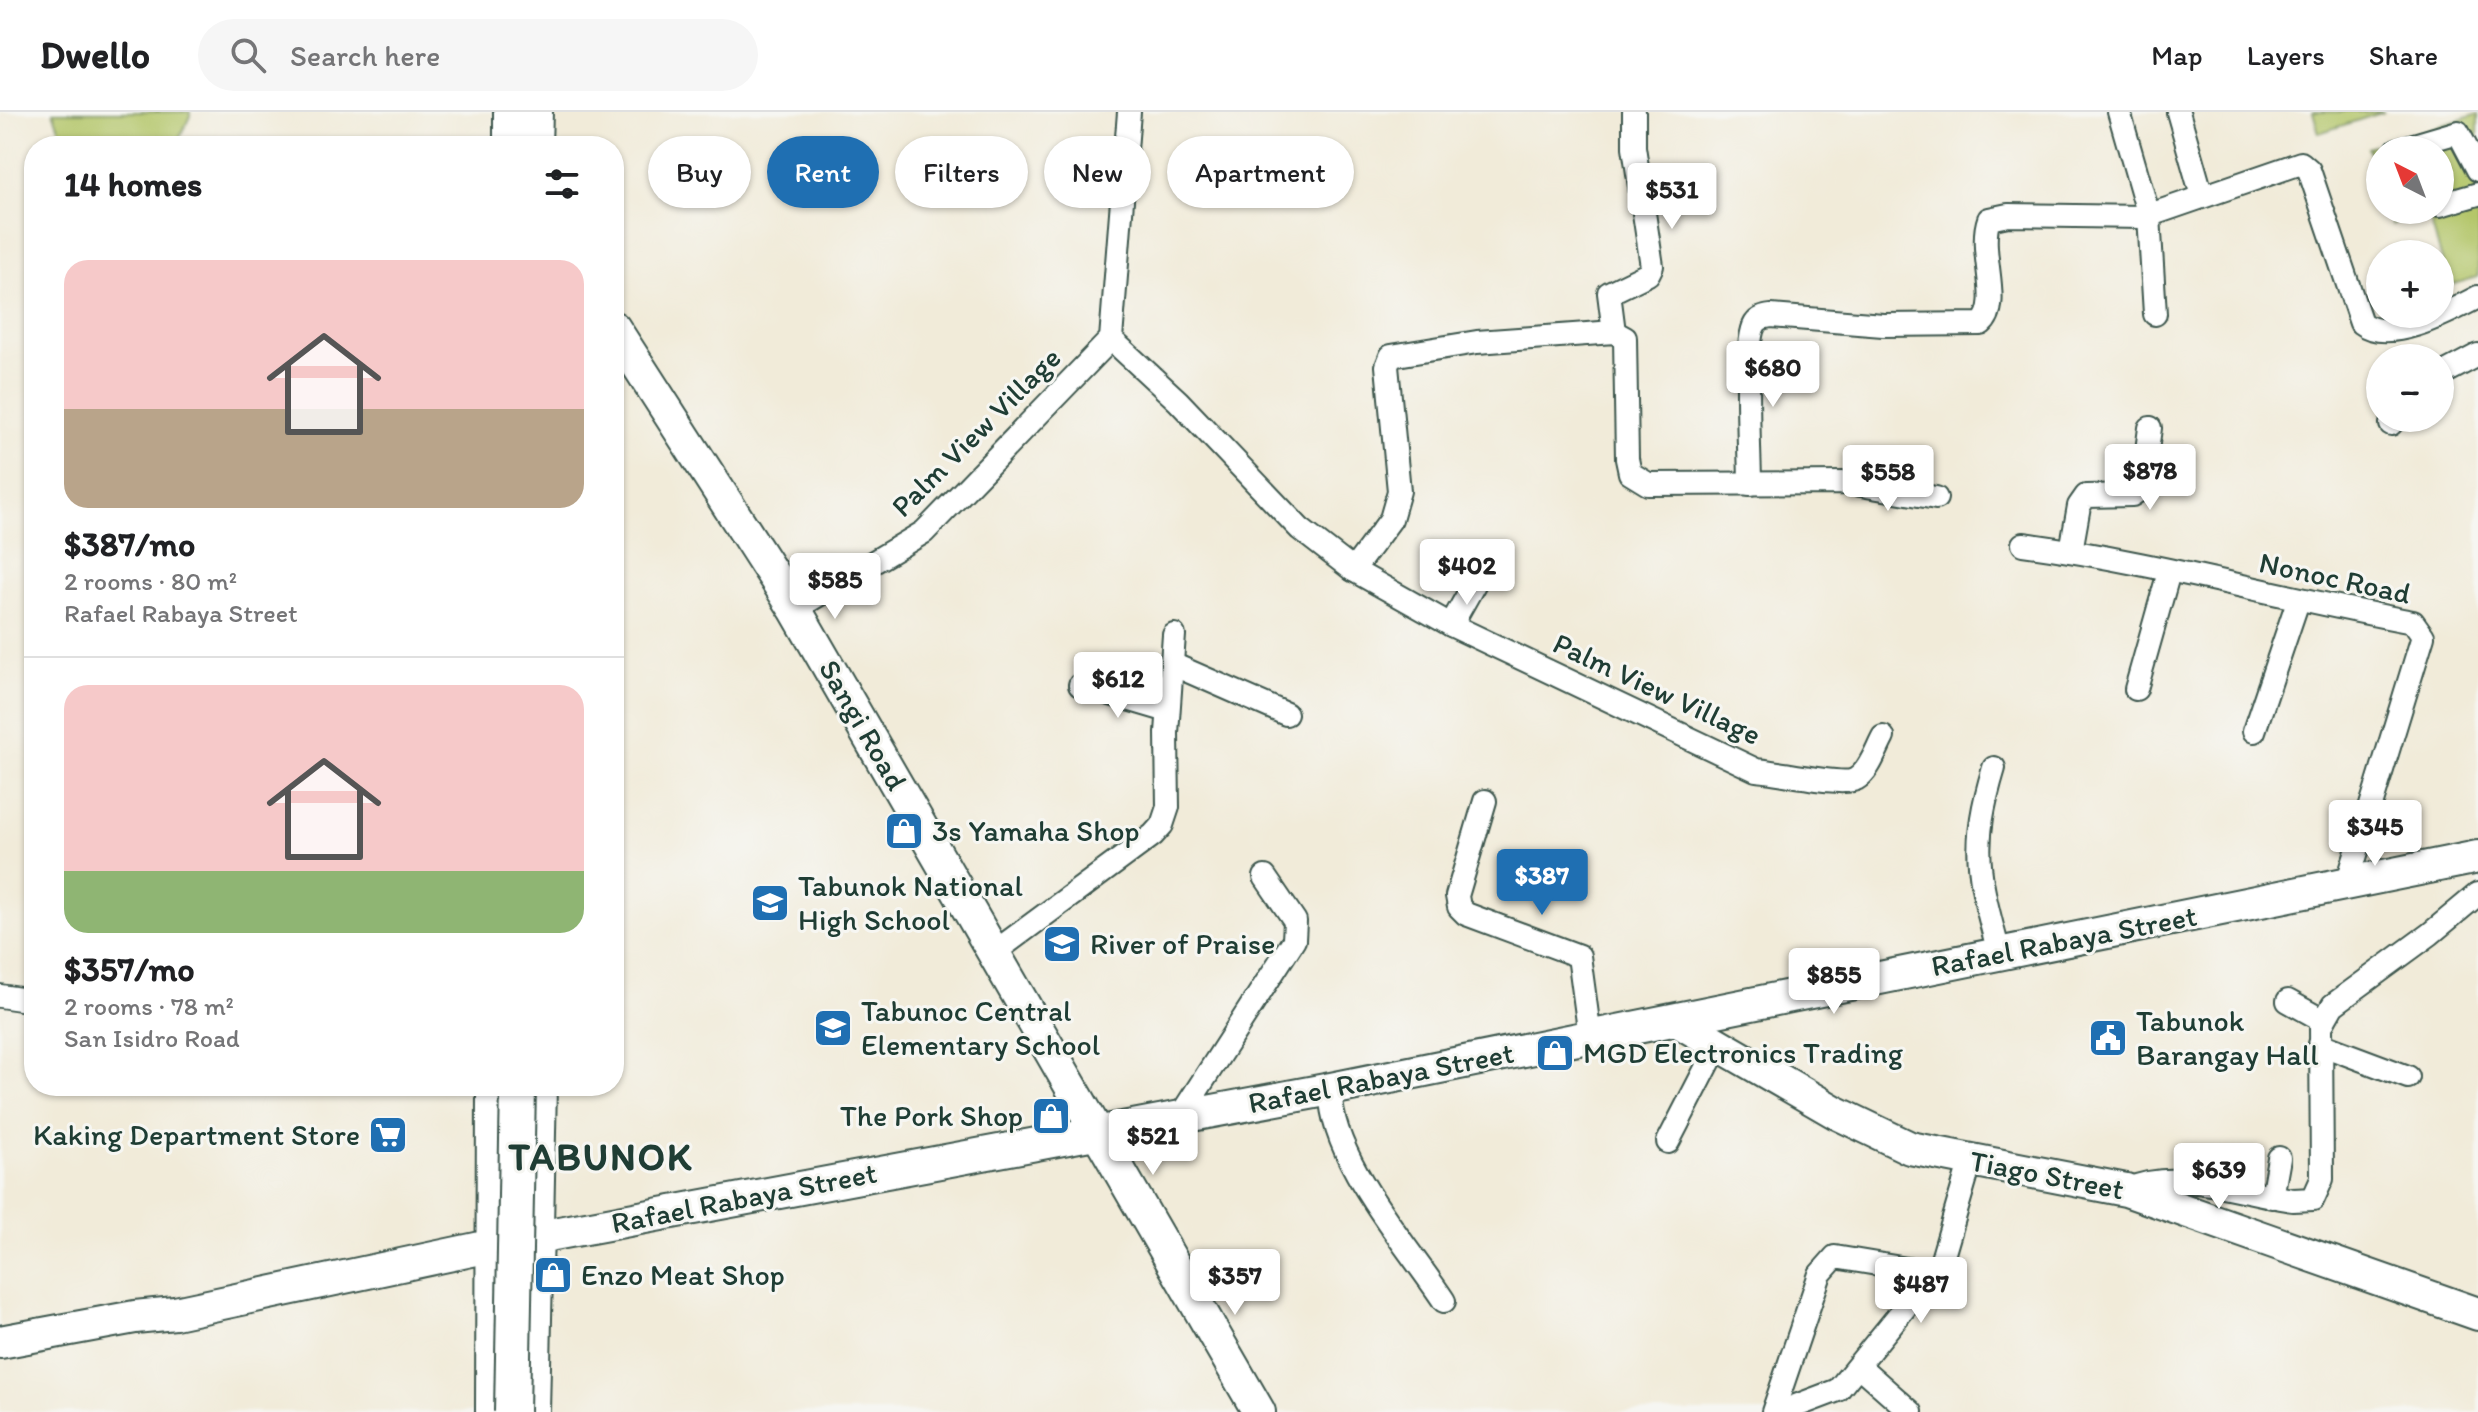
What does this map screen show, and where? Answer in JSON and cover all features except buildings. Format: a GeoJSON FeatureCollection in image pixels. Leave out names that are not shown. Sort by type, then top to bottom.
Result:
{"type":"FeatureCollection","features":[{"type":"Feature","properties":{"kind":"main road"},"geometry":{"type":"LineString","coordinates":[[511,112],[511,136]]}},
{"type":"Feature","properties":{"kind":"main road"},"geometry":{"type":"LineString","coordinates":[[534,136],[535,112]]}},
{"type":"Feature","properties":{"kind":"main road","name":"Sangi Road"},"geometry":{"type":"LineString","coordinates":[[624,344],[795,609],[996,951],[1095,1133],[1259,1412]]}},
{"type":"Feature","properties":{"kind":"main road","name":"Rafael Rabaya Street"},"geometry":{"type":"LineString","coordinates":[[0,1342],[135,1317],[175,1313],[536,1237],[1331,1089],[2478,857]]}},
{"type":"Feature","properties":{"kind":"main road","name":"Tiago Street"},"geometry":{"type":"LineString","coordinates":[[1676,1020],[1835,1112],[1910,1148],[2126,1190],[2478,1314]]}},
{"type":"Feature","properties":{"kind":"main road"},"geometry":{"type":"LineString","coordinates":[[493,1412],[494,1096]]}},
{"type":"Feature","properties":{"kind":"main road"},"geometry":{"type":"LineString","coordinates":[[512,1412],[518,1096]]}},
{"type":"Feature","properties":{"kind":"main road"},"geometry":{"type":"LineString","coordinates":[[532,1412],[539,1096]]}},
{"type":"Feature","properties":{"kind":"street"},"geometry":{"type":"LineString","coordinates":[[1111,339],[1129,112]]}},
{"type":"Feature","properties":{"kind":"street"},"geometry":{"type":"LineString","coordinates":[[1614,332],[1609,293],[1648,274],[1652,266],[1634,147],[1634,112]]}},
{"type":"Feature","properties":{"kind":"street"},"geometry":{"type":"LineString","coordinates":[[2119,112],[2149,216],[2155,314]]}},
{"type":"Feature","properties":{"kind":"street"},"geometry":{"type":"LineString","coordinates":[[2178,112],[2202,196]]}},
{"type":"Feature","properties":{"kind":"street"},"geometry":{"type":"LineString","coordinates":[[2437,136],[2451,131],[2472,140],[2478,170]]}},
{"type":"Feature","properties":{"kind":"street"},"geometry":{"type":"LineString","coordinates":[[1750,484],[1750,359],[1753,327],[1758,320],[1771,316],[1883,325],[1981,324],[1989,318],[1992,302],[1983,236],[1989,219],[2008,215],[2149,216],[2301,163],[2309,170],[2361,323],[2372,332],[2386,333],[2449,312],[2478,297]]}},
{"type":"Feature","properties":{"kind":"street"},"geometry":{"type":"LineString","coordinates":[[2454,201],[2478,194]]}},
{"type":"Feature","properties":{"kind":"street"},"geometry":{"type":"LineString","coordinates":[[1353,570],[1396,507],[1399,491],[1387,366],[1391,356],[1477,342],[1614,332],[1628,343],[1627,459],[1635,479],[1648,484],[1849,483],[1936,498]]}},
{"type":"Feature","properties":{"kind":"street","name":"Palm View Village"},"geometry":{"type":"LineString","coordinates":[[795,609],[924,532],[1111,339],[1178,401],[1300,529],[1353,570],[1451,625],[1756,770],[1793,773],[1840,783],[1854,781],[1864,772],[1883,737]]}},
{"type":"Feature","properties":{"kind":"street"},"geometry":{"type":"LineString","coordinates":[[2454,368],[2478,355]]}},
{"type":"Feature","properties":{"kind":"street"},"geometry":{"type":"LineString","coordinates":[[2071,551],[2079,506],[2086,496],[2132,495],[2142,488],[2150,428]]}},
{"type":"Feature","properties":{"kind":"street","name":"Nonoc Road"},"geometry":{"type":"LineString","coordinates":[[2023,544],[2071,551],[2298,601],[2413,622],[2423,636],[2347,884]]}},
{"type":"Feature","properties":{"kind":"street"},"geometry":{"type":"LineString","coordinates":[[1451,625],[1491,554]]}},
{"type":"Feature","properties":{"kind":"street"},"geometry":{"type":"LineString","coordinates":[[2136,689],[2169,572]]}},
{"type":"Feature","properties":{"kind":"street"},"geometry":{"type":"LineString","coordinates":[[2254,731],[2298,601]]}},
{"type":"Feature","properties":{"kind":"street"},"geometry":{"type":"LineString","coordinates":[[996,951],[1162,825],[1168,807],[1168,711],[1174,635]]}},
{"type":"Feature","properties":{"kind":"street"},"geometry":{"type":"LineString","coordinates":[[1172,664],[1286,714]]}},
{"type":"Feature","properties":{"kind":"street"},"geometry":{"type":"LineString","coordinates":[[1080,685],[1168,711]]}},
{"type":"Feature","properties":{"kind":"street"},"geometry":{"type":"LineString","coordinates":[[1994,768],[1978,829],[1978,852],[1980,882],[1999,953]]}},
{"type":"Feature","properties":{"kind":"street"},"geometry":{"type":"LineString","coordinates":[[1485,801],[1457,896],[1459,907],[1466,914],[1579,956],[1590,1037]]}},
{"type":"Feature","properties":{"kind":"street"},"geometry":{"type":"LineString","coordinates":[[1179,1118],[1294,940],[1295,921],[1265,877]]}},
{"type":"Feature","properties":{"kind":"street"},"geometry":{"type":"LineString","coordinates":[[2126,1190],[2146,1181],[2172,1178],[2272,1197],[2313,1199],[2322,1179],[2320,1044],[2324,1021],[2333,1005],[2430,934],[2478,894]]}},
{"type":"Feature","properties":{"kind":"street"},"geometry":{"type":"LineString","coordinates":[[0,996],[24,1000]]}},
{"type":"Feature","properties":{"kind":"street"},"geometry":{"type":"LineString","coordinates":[[2288,1001],[2324,1021]]}},
{"type":"Feature","properties":{"kind":"street"},"geometry":{"type":"LineString","coordinates":[[2320,1044],[2408,1077]]}},
{"type":"Feature","properties":{"kind":"street"},"geometry":{"type":"LineString","coordinates":[[1668,1142],[1718,1045]]}},
{"type":"Feature","properties":{"kind":"street"},"geometry":{"type":"LineString","coordinates":[[1331,1089],[1330,1104],[1349,1163],[1444,1301]]}},
{"type":"Feature","properties":{"kind":"street"},"geometry":{"type":"LineString","coordinates":[[2272,1197],[2279,1158]]}},
{"type":"Feature","properties":{"kind":"street"},"geometry":{"type":"LineString","coordinates":[[1780,1412],[1838,1390],[1860,1367],[1946,1254],[1971,1160]]}},
{"type":"Feature","properties":{"kind":"street"},"geometry":{"type":"LineString","coordinates":[[1773,1412],[1828,1261],[1835,1257],[1931,1273]]}},
{"type":"Feature","properties":{"kind":"street"},"geometry":{"type":"LineString","coordinates":[[1860,1367],[1911,1412]]}},
{"type":"Feature","properties":{"kind":"green space"},"geometry":{"type":"Polygon","coordinates":[[[53,112],[190,112],[181,136],[62,136],[53,112]]]}},
{"type":"Feature","properties":{"kind":"green space"},"geometry":{"type":"Polygon","coordinates":[[[2313,112],[2384,112],[2319,133],[2313,112]]]}},
{"type":"Feature","properties":{"kind":"green space"},"geometry":{"type":"Polygon","coordinates":[[[2478,114],[2478,277],[2454,284],[2454,240],[2436,240],[2431,224],[2454,224],[2454,136],[2407,136],[2478,114]]]}},
{"type":"Feature","properties":{"kind":"place","name":"3s Yamaha Shop"},"geometry":{"type":"Point","coordinates":[904,831]}},
{"type":"Feature","properties":{"kind":"place","name":"Tabunok National High School"},"geometry":{"type":"Point","coordinates":[770,903]}},
{"type":"Feature","properties":{"kind":"place","name":"River of Praise"},"geometry":{"type":"Point","coordinates":[1062,944]}},
{"type":"Feature","properties":{"kind":"place","name":"Tabunoc Central Elementary School"},"geometry":{"type":"Point","coordinates":[833,1028]}},
{"type":"Feature","properties":{"kind":"place","name":"Tabunok Barangay Hall"},"geometry":{"type":"Point","coordinates":[2108,1038]}},
{"type":"Feature","properties":{"kind":"place","name":"MGD Electronics Trading"},"geometry":{"type":"Point","coordinates":[1555,1053]}},
{"type":"Feature","properties":{"kind":"place","name":"The Pork Shop"},"geometry":{"type":"Point","coordinates":[1051,1116]}},
{"type":"Feature","properties":{"kind":"place","name":"Kaking Department Store"},"geometry":{"type":"Point","coordinates":[388,1135]}},
{"type":"Feature","properties":{"kind":"place","name":"Enzo Meat Shop"},"geometry":{"type":"Point","coordinates":[553,1275]}},
{"type":"Feature","properties":{"kind":"district","name":"TABUNOK"},"geometry":{"type":"Point","coordinates":[601,1157]}}]}
